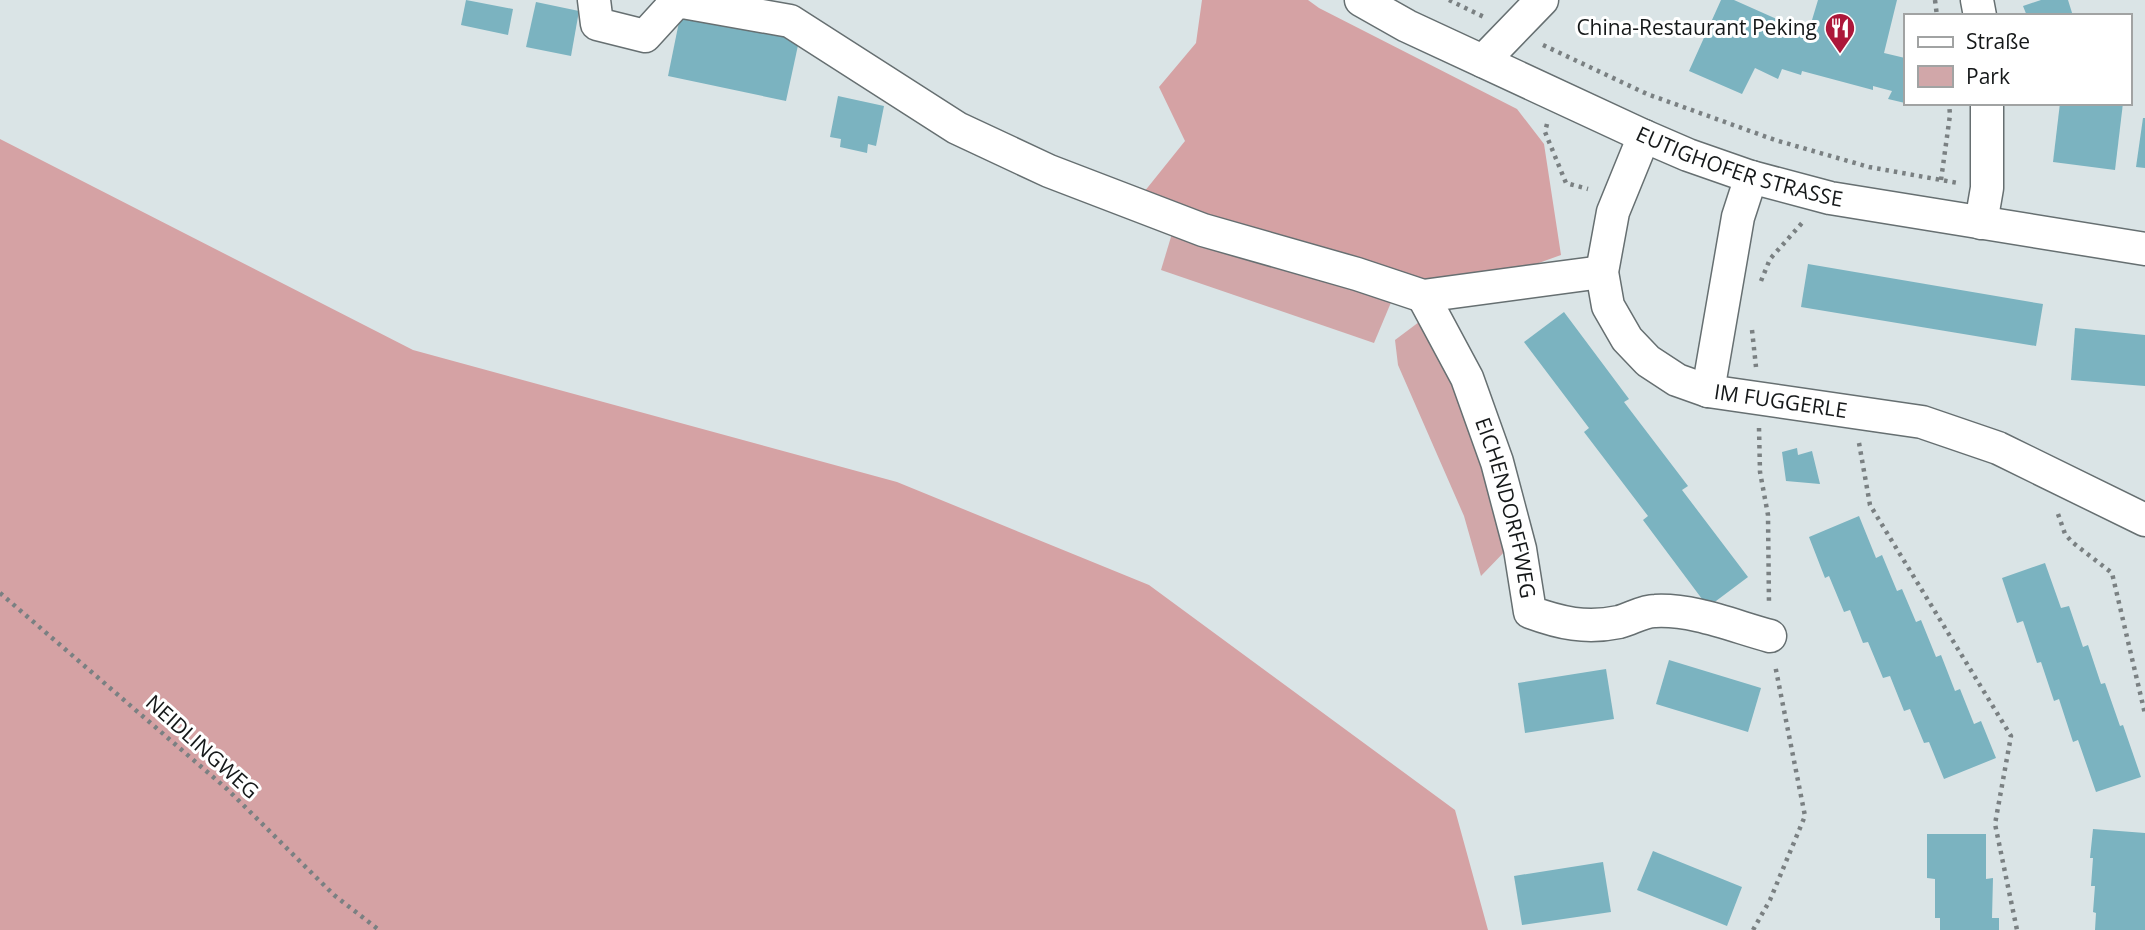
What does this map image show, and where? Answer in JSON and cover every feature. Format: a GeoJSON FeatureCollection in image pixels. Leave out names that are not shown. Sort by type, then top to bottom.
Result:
{"type":"FeatureCollection","features":[{"type":"Feature","properties":{"kind":"street"},"geometry":{"type":"LineString","coordinates":[[594,0],[597,24],[645,36],[677,1],[790,21],[957,128],[1049,171],[1203,230],[1423,296],[1602,272]]}},
{"type":"Feature","properties":{"kind":"street","name":"EUTIGHOFER STRASSE"},"geometry":{"type":"LineString","coordinates":[[1361,0],[1407,26],[1644,136],[1751,177],[1830,198],[2145,249]]}},
{"type":"Feature","properties":{"kind":"street"},"geometry":{"type":"LineString","coordinates":[[1483,61],[1527,4]]}},
{"type":"Feature","properties":{"kind":"street"},"geometry":{"type":"LineString","coordinates":[[1981,223],[1987,188],[1987,105]]}},
{"type":"Feature","properties":{"kind":"street","name":"IM FUGGERLE"},"geometry":{"type":"LineString","coordinates":[[1644,136],[1613,212],[1602,272],[1608,306],[1627,339],[1648,361],[1677,380],[1708,391],[1922,422],[1998,449],[2145,520]]}},
{"type":"Feature","properties":{"kind":"street"},"geometry":{"type":"LineString","coordinates":[[1708,391],[1738,217],[1751,177]]}},
{"type":"Feature","properties":{"kind":"street","name":"EICHENDORFFWEG"},"geometry":{"type":"LineString","coordinates":[[1423,296],[1467,378],[1497,462],[1520,549],[1530,612],[1561,623],[1600,625],[1621,622],[1652,611],[1682,612],[1770,636]]}},
{"type":"Feature","properties":{"kind":"path"},"geometry":{"type":"LineString","coordinates":[[1572,58],[1647,94],[1775,139],[1868,167],[1987,188]]}},
{"type":"Feature","properties":{"kind":"path"},"geometry":{"type":"LineString","coordinates":[[1556,95],[1545,132],[1566,183],[1618,199]]}},
{"type":"Feature","properties":{"kind":"path"},"geometry":{"type":"LineString","coordinates":[[1941,180],[1949,105]]}},
{"type":"Feature","properties":{"kind":"path"},"geometry":{"type":"LineString","coordinates":[[1761,282],[1770,259],[1804,220],[1830,198]]}},
{"type":"Feature","properties":{"kind":"path"},"geometry":{"type":"LineString","coordinates":[[1752,328],[1759,399],[1760,472],[1768,515],[1770,636],[1805,816],[1770,900],[1754,930]]}},
{"type":"Feature","properties":{"kind":"path"},"geometry":{"type":"LineString","coordinates":[[1854,412],[1870,505],[2011,736],[1995,824],[2017,930]]}},
{"type":"Feature","properties":{"kind":"path"},"geometry":{"type":"LineString","coordinates":[[2060,523],[2072,542],[2112,573],[2145,714]]}},
{"type":"Feature","properties":{"kind":"path","name":"NEIDLINGWEG"},"geometry":{"type":"LineString","coordinates":[[0,593],[228,789],[334,895],[379,930]]}},
{"type":"Feature","properties":{"kind":"green space"},"geometry":{"type":"Polygon","coordinates":[[[1174,227],[1392,300],[1374,343],[1161,270],[1174,227]]]}},
{"type":"Feature","properties":{"kind":"green space"},"geometry":{"type":"Polygon","coordinates":[[[1423,319],[1465,401],[1510,546],[1481,576],[1464,516],[1398,365],[1395,340],[1423,319]]]}},
{"type":"Feature","properties":{"kind":"shaded area"},"geometry":{"type":"Polygon","coordinates":[[[1202,0],[1308,0],[1517,109],[1544,144],[1561,255],[1477,285],[1412,285],[1140,197],[1185,141],[1159,87],[1196,43],[1202,0]]]}},
{"type":"Feature","properties":{"kind":"shaded area"},"geometry":{"type":"Polygon","coordinates":[[[0,139],[413,350],[897,482],[1149,585],[1455,810],[1488,930],[0,930],[0,139]]]}},
{"type":"Feature","properties":{"kind":"building"},"geometry":{"type":"Polygon","coordinates":[[[466,0],[513,9],[508,35],[461,25],[466,0]]]}},
{"type":"Feature","properties":{"kind":"building"},"geometry":{"type":"Polygon","coordinates":[[[1721,0],[1734,0],[1790,25],[1809,30],[1818,0],[1897,0],[1884,53],[1904,58],[1904,103],[1888,99],[1892,91],[1873,86],[1873,90],[1802,71],[1801,75],[1782,69],[1778,79],[1755,68],[1742,94],[1689,71],[1721,0]]]}},
{"type":"Feature","properties":{"kind":"building"},"geometry":{"type":"Polygon","coordinates":[[[2041,0],[2068,0],[2072,14],[2026,14],[2023,6],[2041,0]]]}},
{"type":"Feature","properties":{"kind":"building"},"geometry":{"type":"Polygon","coordinates":[[[536,2],[579,11],[571,56],[526,47],[536,2]]]}},
{"type":"Feature","properties":{"kind":"building"},"geometry":{"type":"Polygon","coordinates":[[[681,12],[800,36],[786,101],[668,76],[681,12]]]}},
{"type":"Feature","properties":{"kind":"building"},"geometry":{"type":"Polygon","coordinates":[[[838,96],[884,106],[876,146],[868,144],[867,153],[840,147],[841,139],[830,137],[838,96]]]}},
{"type":"Feature","properties":{"kind":"building"},"geometry":{"type":"Polygon","coordinates":[[[2060,105],[2123,105],[2115,170],[2053,162],[2060,105]]]}},
{"type":"Feature","properties":{"kind":"building"},"geometry":{"type":"Polygon","coordinates":[[[2145,118],[2145,168],[2136,167],[2145,118]]]}},
{"type":"Feature","properties":{"kind":"building"},"geometry":{"type":"Polygon","coordinates":[[[1808,264],[2043,304],[2036,346],[1801,307],[1808,264]]]}},
{"type":"Feature","properties":{"kind":"building"},"geometry":{"type":"Polygon","coordinates":[[[1564,312],[1629,399],[1624,402],[1688,486],[1682,490],[1748,577],[1708,607],[1643,520],[1648,516],[1584,432],[1589,428],[1524,342],[1564,312]]]}},
{"type":"Feature","properties":{"kind":"building"},"geometry":{"type":"Polygon","coordinates":[[[2075,328],[2145,335],[2145,386],[2071,380],[2075,328]]]}},
{"type":"Feature","properties":{"kind":"building"},"geometry":{"type":"Polygon","coordinates":[[[1797,448],[1798,455],[1812,451],[1820,484],[1786,481],[1782,452],[1797,448]]]}},
{"type":"Feature","properties":{"kind":"building"},"geometry":{"type":"Polygon","coordinates":[[[1859,516],[1876,558],[1882,555],[1897,591],[1902,589],[1916,622],[1921,620],[1936,657],[1941,655],[1955,691],[1960,689],[1974,724],[1981,721],[1996,758],[1944,779],[1929,742],[1924,743],[1910,709],[1904,711],[1890,676],[1883,678],[1868,642],[1863,643],[1850,610],[1844,612],[1829,576],[1825,578],[1809,537],[1859,516]]]}},
{"type":"Feature","properties":{"kind":"building"},"geometry":{"type":"Polygon","coordinates":[[[2045,563],[2061,608],[2069,606],[2083,647],[2088,645],[2101,684],[2105,683],[2120,726],[2123,725],[2141,777],[2096,792],[2078,740],[2073,742],[2059,699],[2054,701],[2041,662],[2037,663],[2023,621],[2017,623],[2002,578],[2045,563]]]}},
{"type":"Feature","properties":{"kind":"building"},"geometry":{"type":"Polygon","coordinates":[[[1669,660],[1761,688],[1748,732],[1656,704],[1669,660]]]}},
{"type":"Feature","properties":{"kind":"building"},"geometry":{"type":"Polygon","coordinates":[[[1606,669],[1614,719],[1525,733],[1518,683],[1606,669]]]}},
{"type":"Feature","properties":{"kind":"building"},"geometry":{"type":"Polygon","coordinates":[[[2093,829],[2145,833],[2145,930],[2095,930],[2095,886],[2091,886],[2093,858],[2090,858],[2093,829]]]}},
{"type":"Feature","properties":{"kind":"building"},"geometry":{"type":"Polygon","coordinates":[[[1927,834],[1986,834],[1986,879],[1993,878],[1992,918],[1999,918],[1999,930],[1940,930],[1940,918],[1935,918],[1935,879],[1927,878],[1927,834]]]}},
{"type":"Feature","properties":{"kind":"building"},"geometry":{"type":"Polygon","coordinates":[[[1653,851],[1742,887],[1727,926],[1637,890],[1653,851]]]}},
{"type":"Feature","properties":{"kind":"building"},"geometry":{"type":"Polygon","coordinates":[[[1603,862],[1611,912],[1522,925],[1514,876],[1603,862]]]}},
{"type":"Feature","properties":{"kind":"place","name":"China-Restaurant Peking"},"geometry":{"type":"Point","coordinates":[1840,55]}}]}
